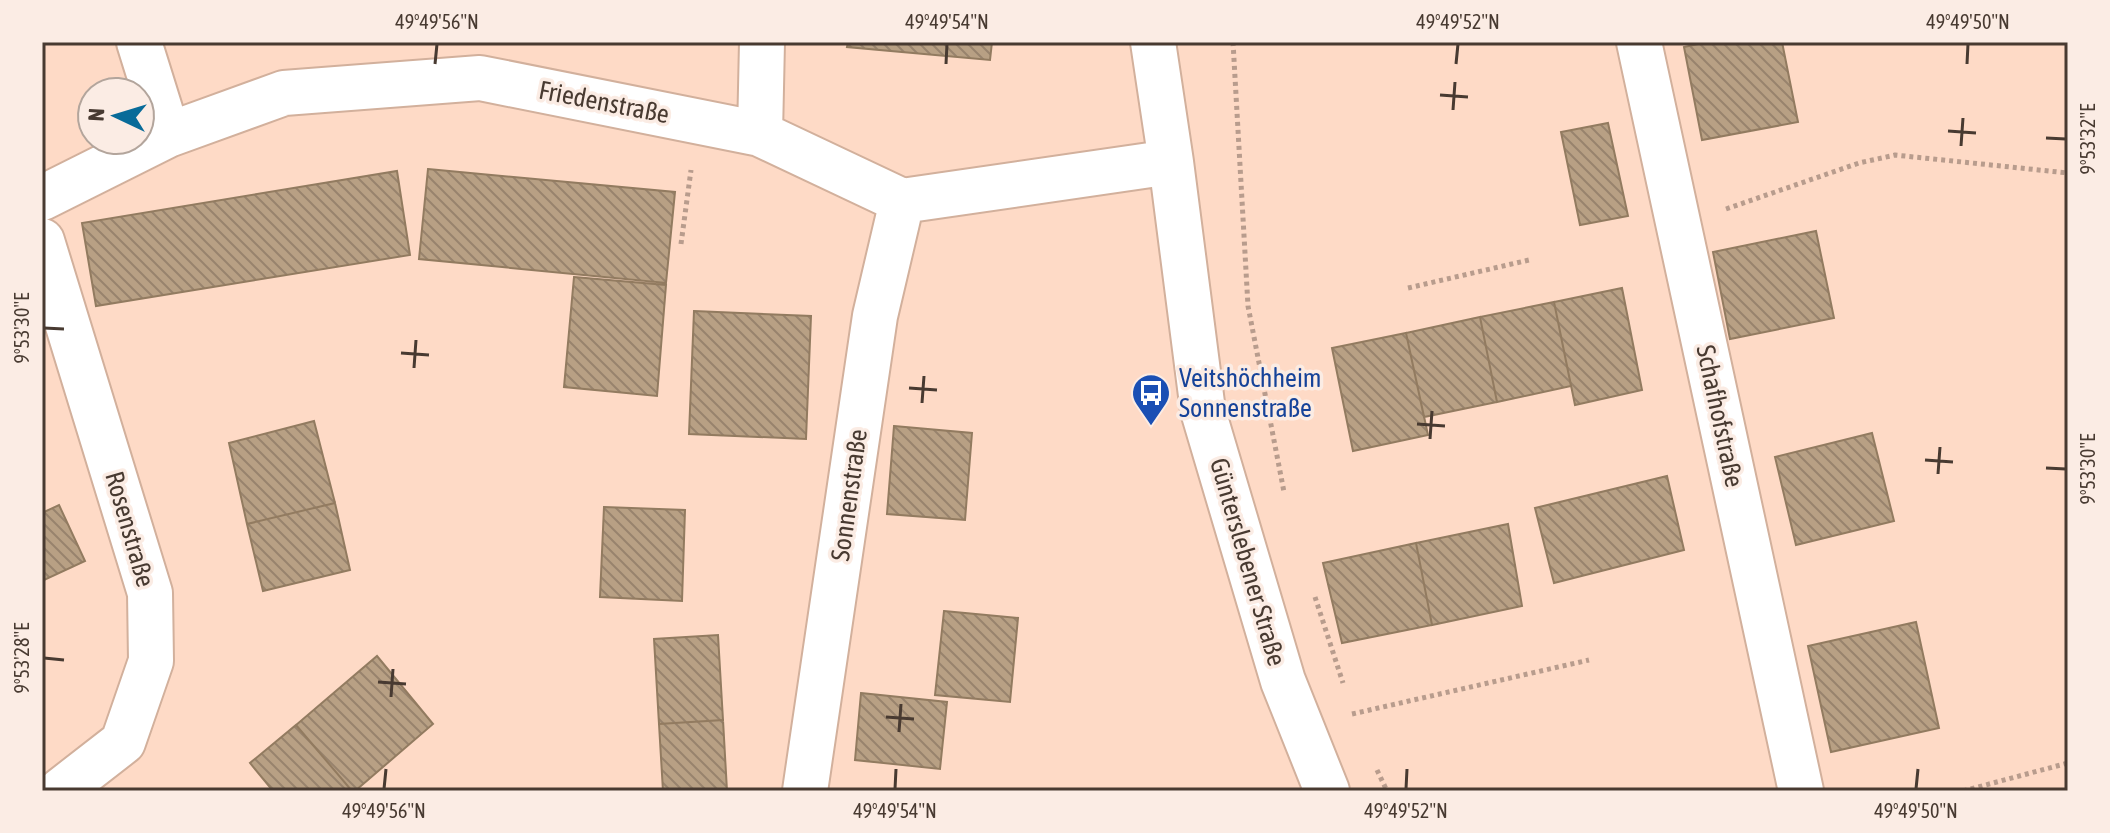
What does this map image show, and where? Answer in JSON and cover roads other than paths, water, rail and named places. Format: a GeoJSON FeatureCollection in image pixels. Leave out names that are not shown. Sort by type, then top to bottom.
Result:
{"type":"FeatureCollection","features":[{"type":"Feature","properties":{"kind":"street"},"geometry":{"type":"LineString","coordinates":[[139,42],[168,135]]}},
{"type":"Feature","properties":{"kind":"street"},"geometry":{"type":"LineString","coordinates":[[760,134],[762,42]]}},
{"type":"Feature","properties":{"kind":"street","name":"Günterslebener Straße"},"geometry":{"type":"LineString","coordinates":[[1153,42],[1203,411],[1283,681],[1327,791]]}},
{"type":"Feature","properties":{"kind":"street","name":"Schafhofstraße"},"geometry":{"type":"LineString","coordinates":[[1639,42],[1801,791]]}},
{"type":"Feature","properties":{"kind":"street","name":"Friedenstraße"},"geometry":{"type":"LineString","coordinates":[[42,198],[168,135],[284,93],[480,78],[760,134],[902,201]]}},
{"type":"Feature","properties":{"kind":"street"},"geometry":{"type":"LineString","coordinates":[[902,201],[1171,162]]}},
{"type":"Feature","properties":{"kind":"street","name":"Sonnenstraße"},"geometry":{"type":"LineString","coordinates":[[805,791],[875,316],[902,201]]}},
{"type":"Feature","properties":{"kind":"street","name":"Rosenstraße"},"geometry":{"type":"LineString","coordinates":[[42,241],[150,593],[151,661],[123,742],[60,791]]}},
{"type":"Feature","properties":{"kind":"place","name":"Veitshöchheim Sonnenstraße"},"geometry":{"type":"Point","coordinates":[1151,427]}}]}
